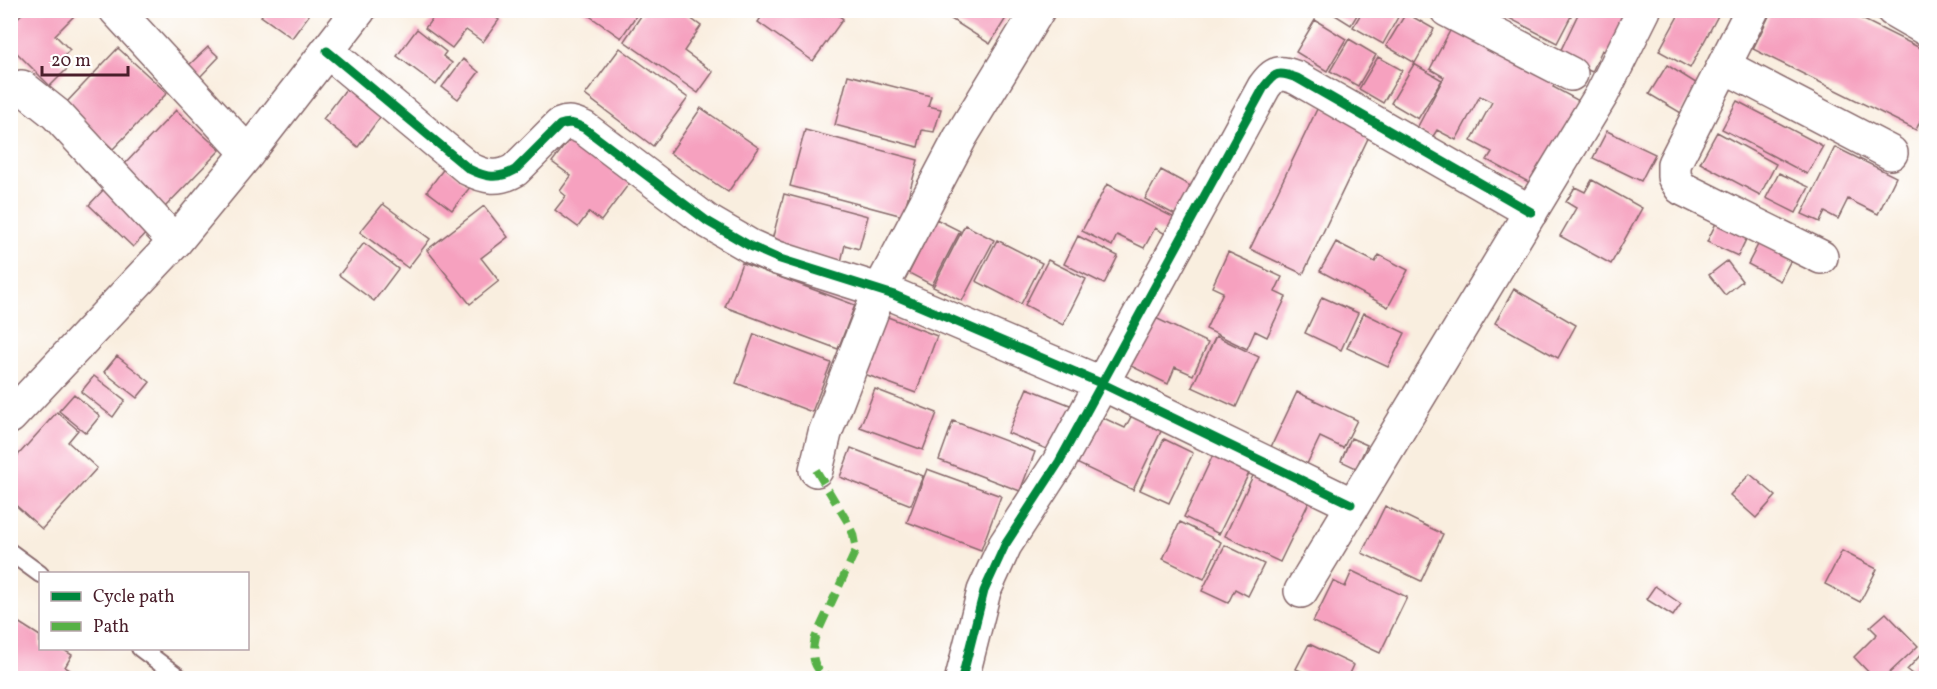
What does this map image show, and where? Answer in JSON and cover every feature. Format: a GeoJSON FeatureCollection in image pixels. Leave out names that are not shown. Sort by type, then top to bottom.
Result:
{"type":"FeatureCollection","features":[{"type":"Feature","properties":{"kind":"street"},"geometry":{"type":"LineString","coordinates":[[116,10],[248,153]]}},
{"type":"Feature","properties":{"kind":"street"},"geometry":{"type":"LineString","coordinates":[[10,417],[175,242],[248,153],[359,10]]}},
{"type":"Feature","properties":{"kind":"street"},"geometry":{"type":"LineString","coordinates":[[816,470],[825,433],[880,290],[960,138],[1038,10]]}},
{"type":"Feature","properties":{"kind":"street"},"geometry":{"type":"LineString","coordinates":[[1447,10],[1571,74]]}},
{"type":"Feature","properties":{"kind":"street"},"geometry":{"type":"LineString","coordinates":[[1300,591],[1602,94],[1644,10]]}},
{"type":"Feature","properties":{"kind":"street"},"geometry":{"type":"LineString","coordinates":[[1752,10],[1674,164],[1674,177],[1681,188],[1821,257]]}},
{"type":"Feature","properties":{"kind":"street"},"geometry":{"type":"LineString","coordinates":[[1893,10],[1926,29]]}},
{"type":"Feature","properties":{"kind":"street"},"geometry":{"type":"LineString","coordinates":[[327,51],[469,169],[479,174],[497,177],[507,175],[515,170],[560,125],[572,123],[584,128],[707,221],[750,246],[777,258],[880,290],[1103,384],[1352,504]]}},
{"type":"Feature","properties":{"kind":"street"},"geometry":{"type":"LineString","coordinates":[[1724,66],[1891,153]]}},
{"type":"Feature","properties":{"kind":"street"},"geometry":{"type":"LineString","coordinates":[[962,678],[984,591],[1005,545],[1059,462],[1269,80],[1280,73],[1297,78],[1531,212]]}},
{"type":"Feature","properties":{"kind":"street"},"geometry":{"type":"LineString","coordinates":[[22,87],[56,114],[175,242]]}},
{"type":"Feature","properties":{"kind":"lane"},"geometry":{"type":"LineString","coordinates":[[10,552],[39,573]]}},
{"type":"Feature","properties":{"kind":"lane"},"geometry":{"type":"LineString","coordinates":[[143,650],[180,678]]}},
{"type":"Feature","properties":{"kind":"building"},"geometry":{"type":"Polygon","coordinates":[[[26,10],[80,10],[55,35],[70,50],[59,60],[67,69],[50,86],[10,46],[10,25],[26,10]]]}},
{"type":"Feature","properties":{"kind":"building"},"geometry":{"type":"Polygon","coordinates":[[[266,10],[303,10],[309,15],[292,38],[261,16],[266,10]]]}},
{"type":"Feature","properties":{"kind":"building"},"geometry":{"type":"Polygon","coordinates":[[[439,10],[486,10],[499,20],[483,42],[466,30],[452,48],[425,28],[439,10]]]}},
{"type":"Feature","properties":{"kind":"building"},"geometry":{"type":"Polygon","coordinates":[[[581,10],[640,10],[621,38],[581,10]]]}},
{"type":"Feature","properties":{"kind":"building"},"geometry":{"type":"Polygon","coordinates":[[[645,10],[679,10],[701,26],[684,51],[713,72],[698,93],[624,41],[645,10]]]}},
{"type":"Feature","properties":{"kind":"building"},"geometry":{"type":"Polygon","coordinates":[[[766,10],[832,10],[843,19],[813,61],[758,22],[766,10]]]}},
{"type":"Feature","properties":{"kind":"building"},"geometry":{"type":"Polygon","coordinates":[[[941,10],[1011,10],[990,44],[940,12],[941,10]]]}},
{"type":"Feature","properties":{"kind":"building"},"geometry":{"type":"Polygon","coordinates":[[[1327,10],[1360,10],[1351,25],[1327,10]]]}},
{"type":"Feature","properties":{"kind":"building"},"geometry":{"type":"Polygon","coordinates":[[[1363,10],[1402,10],[1383,44],[1353,27],[1363,10]]]}},
{"type":"Feature","properties":{"kind":"building"},"geometry":{"type":"Polygon","coordinates":[[[1475,10],[1502,10],[1497,21],[1475,10]]]}},
{"type":"Feature","properties":{"kind":"building"},"geometry":{"type":"Polygon","coordinates":[[[1510,10],[1561,10],[1571,16],[1557,43],[1507,17],[1510,10]]]}},
{"type":"Feature","properties":{"kind":"building"},"geometry":{"type":"Polygon","coordinates":[[[1580,10],[1638,10],[1615,57],[1602,50],[1592,72],[1558,56],[1580,10]]]}},
{"type":"Feature","properties":{"kind":"building"},"geometry":{"type":"Polygon","coordinates":[[[1668,10],[1721,10],[1690,68],[1659,51],[1678,16],[1668,10]]]}},
{"type":"Feature","properties":{"kind":"building"},"geometry":{"type":"Polygon","coordinates":[[[1772,10],[1844,10],[1926,51],[1926,108],[1916,130],[1753,49],[1772,10]]]}},
{"type":"Feature","properties":{"kind":"building"},"geometry":{"type":"Polygon","coordinates":[[[1406,13],[1434,29],[1415,63],[1386,46],[1406,13]]]}},
{"type":"Feature","properties":{"kind":"building"},"geometry":{"type":"Polygon","coordinates":[[[1315,20],[1346,39],[1327,71],[1296,52],[1315,20]]]}},
{"type":"Feature","properties":{"kind":"building"},"geometry":{"type":"Polygon","coordinates":[[[1452,27],[1556,82],[1553,87],[1581,102],[1536,186],[1487,160],[1492,152],[1471,141],[1492,102],[1480,96],[1456,140],[1437,130],[1432,138],[1416,130],[1444,77],[1430,69],[1452,27]]]}},
{"type":"Feature","properties":{"kind":"building"},"geometry":{"type":"Polygon","coordinates":[[[417,29],[446,52],[443,56],[452,63],[436,85],[397,56],[417,29]]]}},
{"type":"Feature","properties":{"kind":"building"},"geometry":{"type":"Polygon","coordinates":[[[1349,39],[1376,55],[1358,86],[1330,71],[1349,39]]]}},
{"type":"Feature","properties":{"kind":"building"},"geometry":{"type":"Polygon","coordinates":[[[208,47],[219,57],[200,77],[189,65],[208,47]]]}},
{"type":"Feature","properties":{"kind":"building"},"geometry":{"type":"Polygon","coordinates":[[[118,48],[167,93],[113,149],[65,104],[118,48]]]}},
{"type":"Feature","properties":{"kind":"building"},"geometry":{"type":"Polygon","coordinates":[[[620,48],[688,98],[653,146],[585,95],[620,48]]]}},
{"type":"Feature","properties":{"kind":"building"},"geometry":{"type":"Polygon","coordinates":[[[1378,57],[1402,70],[1383,103],[1359,89],[1378,57]]]}},
{"type":"Feature","properties":{"kind":"building"},"geometry":{"type":"Polygon","coordinates":[[[463,59],[479,72],[458,99],[442,87],[463,59]]]}},
{"type":"Feature","properties":{"kind":"building"},"geometry":{"type":"Polygon","coordinates":[[[1414,64],[1442,80],[1418,119],[1391,103],[1414,64]]]}},
{"type":"Feature","properties":{"kind":"building"},"geometry":{"type":"Polygon","coordinates":[[[1667,65],[1699,85],[1681,113],[1649,94],[1667,65]]]}},
{"type":"Feature","properties":{"kind":"building"},"geometry":{"type":"Polygon","coordinates":[[[848,75],[931,96],[928,106],[941,109],[934,132],[922,130],[918,147],[835,125],[848,75]]]}},
{"type":"Feature","properties":{"kind":"building"},"geometry":{"type":"Polygon","coordinates":[[[346,89],[381,116],[358,147],[323,119],[346,89]]]}},
{"type":"Feature","properties":{"kind":"building"},"geometry":{"type":"Polygon","coordinates":[[[1737,101],[1823,146],[1807,174],[1722,129],[1737,101]]]}},
{"type":"Feature","properties":{"kind":"building"},"geometry":{"type":"Polygon","coordinates":[[[1319,105],[1372,130],[1303,274],[1250,249],[1319,105]]]}},
{"type":"Feature","properties":{"kind":"building"},"geometry":{"type":"Polygon","coordinates":[[[701,108],[759,148],[728,192],[670,153],[701,108]]]}},
{"type":"Feature","properties":{"kind":"building"},"geometry":{"type":"Polygon","coordinates":[[[176,110],[220,150],[164,208],[121,168],[176,110]]]}},
{"type":"Feature","properties":{"kind":"building"},"geometry":{"type":"Polygon","coordinates":[[[805,130],[918,160],[903,216],[790,186],[805,130]]]}},
{"type":"Feature","properties":{"kind":"building"},"geometry":{"type":"Polygon","coordinates":[[[1607,131],[1655,154],[1641,181],[1593,158],[1607,131]]]}},
{"type":"Feature","properties":{"kind":"building"},"geometry":{"type":"Polygon","coordinates":[[[1717,132],[1776,164],[1760,195],[1700,163],[1717,132]]]}},
{"type":"Feature","properties":{"kind":"building"},"geometry":{"type":"Polygon","coordinates":[[[574,133],[634,177],[601,221],[589,212],[578,227],[555,210],[566,196],[560,191],[571,176],[552,162],[574,133]]]}},
{"type":"Feature","properties":{"kind":"building"},"geometry":{"type":"Polygon","coordinates":[[[1835,147],[1896,177],[1878,214],[1848,199],[1838,219],[1825,212],[1820,222],[1802,214],[1835,147]]]}},
{"type":"Feature","properties":{"kind":"building"},"geometry":{"type":"Polygon","coordinates":[[[445,167],[471,186],[452,210],[427,191],[445,167]]]}},
{"type":"Feature","properties":{"kind":"building"},"geometry":{"type":"Polygon","coordinates":[[[1161,170],[1198,190],[1183,219],[1145,199],[1161,170]]]}},
{"type":"Feature","properties":{"kind":"building"},"geometry":{"type":"Polygon","coordinates":[[[1779,173],[1809,187],[1796,213],[1766,198],[1779,173]]]}},
{"type":"Feature","properties":{"kind":"building"},"geometry":{"type":"Polygon","coordinates":[[[1592,180],[1642,208],[1611,264],[1560,236],[1576,208],[1566,202],[1575,187],[1585,192],[1592,180]]]}},
{"type":"Feature","properties":{"kind":"building"},"geometry":{"type":"Polygon","coordinates":[[[1107,184],[1187,224],[1178,241],[1155,228],[1144,248],[1117,235],[1112,246],[1082,231],[1107,184]]]}},
{"type":"Feature","properties":{"kind":"building"},"geometry":{"type":"Polygon","coordinates":[[[107,186],[151,228],[133,247],[89,205],[107,186]]]}},
{"type":"Feature","properties":{"kind":"building"},"geometry":{"type":"Polygon","coordinates":[[[784,194],[868,216],[859,249],[845,245],[841,262],[771,244],[784,194]]]}},
{"type":"Feature","properties":{"kind":"building"},"geometry":{"type":"Polygon","coordinates":[[[383,204],[430,239],[408,268],[360,232],[383,204]]]}},
{"type":"Feature","properties":{"kind":"building"},"geometry":{"type":"Polygon","coordinates":[[[484,206],[508,237],[481,258],[499,281],[470,304],[427,250],[484,206]]]}},
{"type":"Feature","properties":{"kind":"building"},"geometry":{"type":"Polygon","coordinates":[[[936,219],[960,231],[932,285],[909,273],[936,219]]]}},
{"type":"Feature","properties":{"kind":"building"},"geometry":{"type":"Polygon","coordinates":[[[1718,219],[1749,233],[1738,256],[1707,242],[1718,219]]]}},
{"type":"Feature","properties":{"kind":"building"},"geometry":{"type":"Polygon","coordinates":[[[965,225],[994,240],[962,301],[933,287],[965,225]]]}},
{"type":"Feature","properties":{"kind":"building"},"geometry":{"type":"Polygon","coordinates":[[[1078,236],[1118,256],[1104,284],[1064,264],[1078,236]]]}},
{"type":"Feature","properties":{"kind":"building"},"geometry":{"type":"Polygon","coordinates":[[[1761,239],[1793,256],[1780,281],[1748,264],[1761,239]]]}},
{"type":"Feature","properties":{"kind":"building"},"geometry":{"type":"Polygon","coordinates":[[[997,240],[1042,263],[1021,304],[976,281],[997,240]]]}},
{"type":"Feature","properties":{"kind":"building"},"geometry":{"type":"Polygon","coordinates":[[[1336,242],[1375,262],[1379,255],[1408,270],[1388,307],[1320,271],[1336,242]]]}},
{"type":"Feature","properties":{"kind":"building"},"geometry":{"type":"Polygon","coordinates":[[[364,243],[398,269],[374,301],[339,275],[364,243]]]}},
{"type":"Feature","properties":{"kind":"building"},"geometry":{"type":"Polygon","coordinates":[[[1228,252],[1282,277],[1275,292],[1286,297],[1267,337],[1255,331],[1247,349],[1206,329],[1223,292],[1212,287],[1228,252]]]}},
{"type":"Feature","properties":{"kind":"building"},"geometry":{"type":"Polygon","coordinates":[[[1048,260],[1086,279],[1063,325],[1025,305],[1048,260]]]}},
{"type":"Feature","properties":{"kind":"building"},"geometry":{"type":"Polygon","coordinates":[[[1727,261],[1742,281],[1725,295],[1709,275],[1727,261]]]}},
{"type":"Feature","properties":{"kind":"building"},"geometry":{"type":"Polygon","coordinates":[[[742,263],[855,305],[838,349],[725,307],[742,263]]]}},
{"type":"Feature","properties":{"kind":"building"},"geometry":{"type":"Polygon","coordinates":[[[1514,289],[1576,325],[1558,358],[1495,323],[1514,289]]]}},
{"type":"Feature","properties":{"kind":"building"},"geometry":{"type":"Polygon","coordinates":[[[1322,297],[1358,313],[1341,350],[1305,333],[1322,297]]]}},
{"type":"Feature","properties":{"kind":"building"},"geometry":{"type":"Polygon","coordinates":[[[1143,312],[1208,343],[1193,375],[1175,367],[1168,384],[1131,366],[1139,350],[1143,312]]]}},
{"type":"Feature","properties":{"kind":"building"},"geometry":{"type":"Polygon","coordinates":[[[1364,313],[1405,333],[1388,367],[1347,348],[1364,313]]]}},
{"type":"Feature","properties":{"kind":"building"},"geometry":{"type":"Polygon","coordinates":[[[880,314],[937,336],[916,393],[859,372],[880,314]]]}},
{"type":"Feature","properties":{"kind":"building"},"geometry":{"type":"Polygon","coordinates":[[[754,334],[831,363],[812,412],[736,383],[754,334]]]}},
{"type":"Feature","properties":{"kind":"building"},"geometry":{"type":"Polygon","coordinates":[[[1216,336],[1259,357],[1236,407],[1192,387],[1216,336]]]}},
{"type":"Feature","properties":{"kind":"building"},"geometry":{"type":"Polygon","coordinates":[[[117,356],[150,382],[137,398],[104,372],[117,356]]]}},
{"type":"Feature","properties":{"kind":"building"},"geometry":{"type":"Polygon","coordinates":[[[94,376],[125,400],[113,417],[81,392],[94,376]]]}},
{"type":"Feature","properties":{"kind":"building"},"geometry":{"type":"Polygon","coordinates":[[[1027,388],[1080,409],[1061,455],[1008,433],[1027,388]]]}},
{"type":"Feature","properties":{"kind":"building"},"geometry":{"type":"Polygon","coordinates":[[[875,389],[937,413],[923,450],[860,427],[875,389]]]}},
{"type":"Feature","properties":{"kind":"building"},"geometry":{"type":"Polygon","coordinates":[[[1297,392],[1357,420],[1343,448],[1320,437],[1307,464],[1271,447],[1297,392]]]}},
{"type":"Feature","properties":{"kind":"building"},"geometry":{"type":"Polygon","coordinates":[[[74,394],[100,416],[86,433],[59,411],[74,394]]]}},
{"type":"Feature","properties":{"kind":"building"},"geometry":{"type":"Polygon","coordinates":[[[57,412],[78,430],[68,442],[97,468],[42,529],[10,500],[10,464],[57,412]]]}},
{"type":"Feature","properties":{"kind":"building"},"geometry":{"type":"Polygon","coordinates":[[[1095,414],[1125,428],[1132,415],[1162,429],[1133,490],[1072,461],[1095,414]]]}},
{"type":"Feature","properties":{"kind":"building"},"geometry":{"type":"Polygon","coordinates":[[[953,421],[1035,452],[1020,491],[939,460],[953,421]]]}},
{"type":"Feature","properties":{"kind":"building"},"geometry":{"type":"Polygon","coordinates":[[[1351,438],[1367,445],[1356,468],[1341,461],[1351,438]]]}},
{"type":"Feature","properties":{"kind":"building"},"geometry":{"type":"Polygon","coordinates":[[[1164,439],[1193,453],[1169,503],[1140,490],[1164,439]]]}},
{"type":"Feature","properties":{"kind":"building"},"geometry":{"type":"Polygon","coordinates":[[[851,448],[923,476],[911,505],[840,477],[851,448]]]}},
{"type":"Feature","properties":{"kind":"building"},"geometry":{"type":"Polygon","coordinates":[[[1213,455],[1249,473],[1219,534],[1184,517],[1213,455]]]}},
{"type":"Feature","properties":{"kind":"building"},"geometry":{"type":"Polygon","coordinates":[[[1257,467],[1313,494],[1280,562],[1225,536],[1257,467]]]}},
{"type":"Feature","properties":{"kind":"building"},"geometry":{"type":"Polygon","coordinates":[[[927,469],[1001,496],[981,550],[907,522],[927,469]]]}},
{"type":"Feature","properties":{"kind":"building"},"geometry":{"type":"Polygon","coordinates":[[[1750,474],[1776,496],[1756,518],[1730,495],[1750,474]]]}},
{"type":"Feature","properties":{"kind":"building"},"geometry":{"type":"Polygon","coordinates":[[[1385,506],[1443,534],[1421,581],[1362,553],[1385,506]]]}},
{"type":"Feature","properties":{"kind":"building"},"geometry":{"type":"Polygon","coordinates":[[[1180,522],[1221,542],[1204,579],[1163,559],[1180,522]]]}},
{"type":"Feature","properties":{"kind":"building"},"geometry":{"type":"Polygon","coordinates":[[[1225,545],[1264,564],[1248,596],[1235,589],[1228,603],[1202,591],[1225,545]]]}},
{"type":"Feature","properties":{"kind":"building"},"geometry":{"type":"Polygon","coordinates":[[[1842,551],[1877,569],[1860,602],[1825,584],[1842,551]]]}},
{"type":"Feature","properties":{"kind":"building"},"geometry":{"type":"Polygon","coordinates":[[[1352,571],[1407,597],[1380,653],[1313,622],[1333,581],[1345,587],[1352,571]]]}},
{"type":"Feature","properties":{"kind":"building"},"geometry":{"type":"Polygon","coordinates":[[[1655,586],[1681,604],[1673,616],[1646,599],[1655,586]]]}},
{"type":"Feature","properties":{"kind":"building"},"geometry":{"type":"Polygon","coordinates":[[[1886,613],[1918,646],[1884,678],[1874,678],[1854,657],[1877,634],[1870,627],[1886,613]]]}},
{"type":"Feature","properties":{"kind":"building"},"geometry":{"type":"Polygon","coordinates":[[[10,617],[39,635],[39,650],[64,650],[72,655],[65,667],[76,674],[74,678],[20,678],[10,673],[10,617]]]}},
{"type":"Feature","properties":{"kind":"building"},"geometry":{"type":"Polygon","coordinates":[[[1309,644],[1354,665],[1348,678],[1316,678],[1296,669],[1309,644]]]}},
{"type":"Feature","properties":{"kind":"building"},"geometry":{"type":"Polygon","coordinates":[[[1926,649],[1926,678],[1917,678],[1907,670],[1926,649]]]}},
{"type":"Feature","properties":{"kind":"marked path"},"geometry":{"type":"LineString","coordinates":[[816,470],[847,521],[853,534],[856,550],[815,638],[814,662],[820,672],[832,678]]}},
{"type":"Feature","properties":{"kind":"cycle path"},"geometry":{"type":"LineString","coordinates":[[327,51],[475,172],[492,176],[509,173],[515,170],[560,125],[570,123],[578,125],[707,221],[750,246],[777,258],[894,295],[1103,384],[1351,504]]}},
{"type":"Feature","properties":{"kind":"cycle path"},"geometry":{"type":"LineString","coordinates":[[962,678],[984,591],[1005,545],[1059,462],[1271,78],[1278,74],[1297,78],[1531,212]]}}]}
